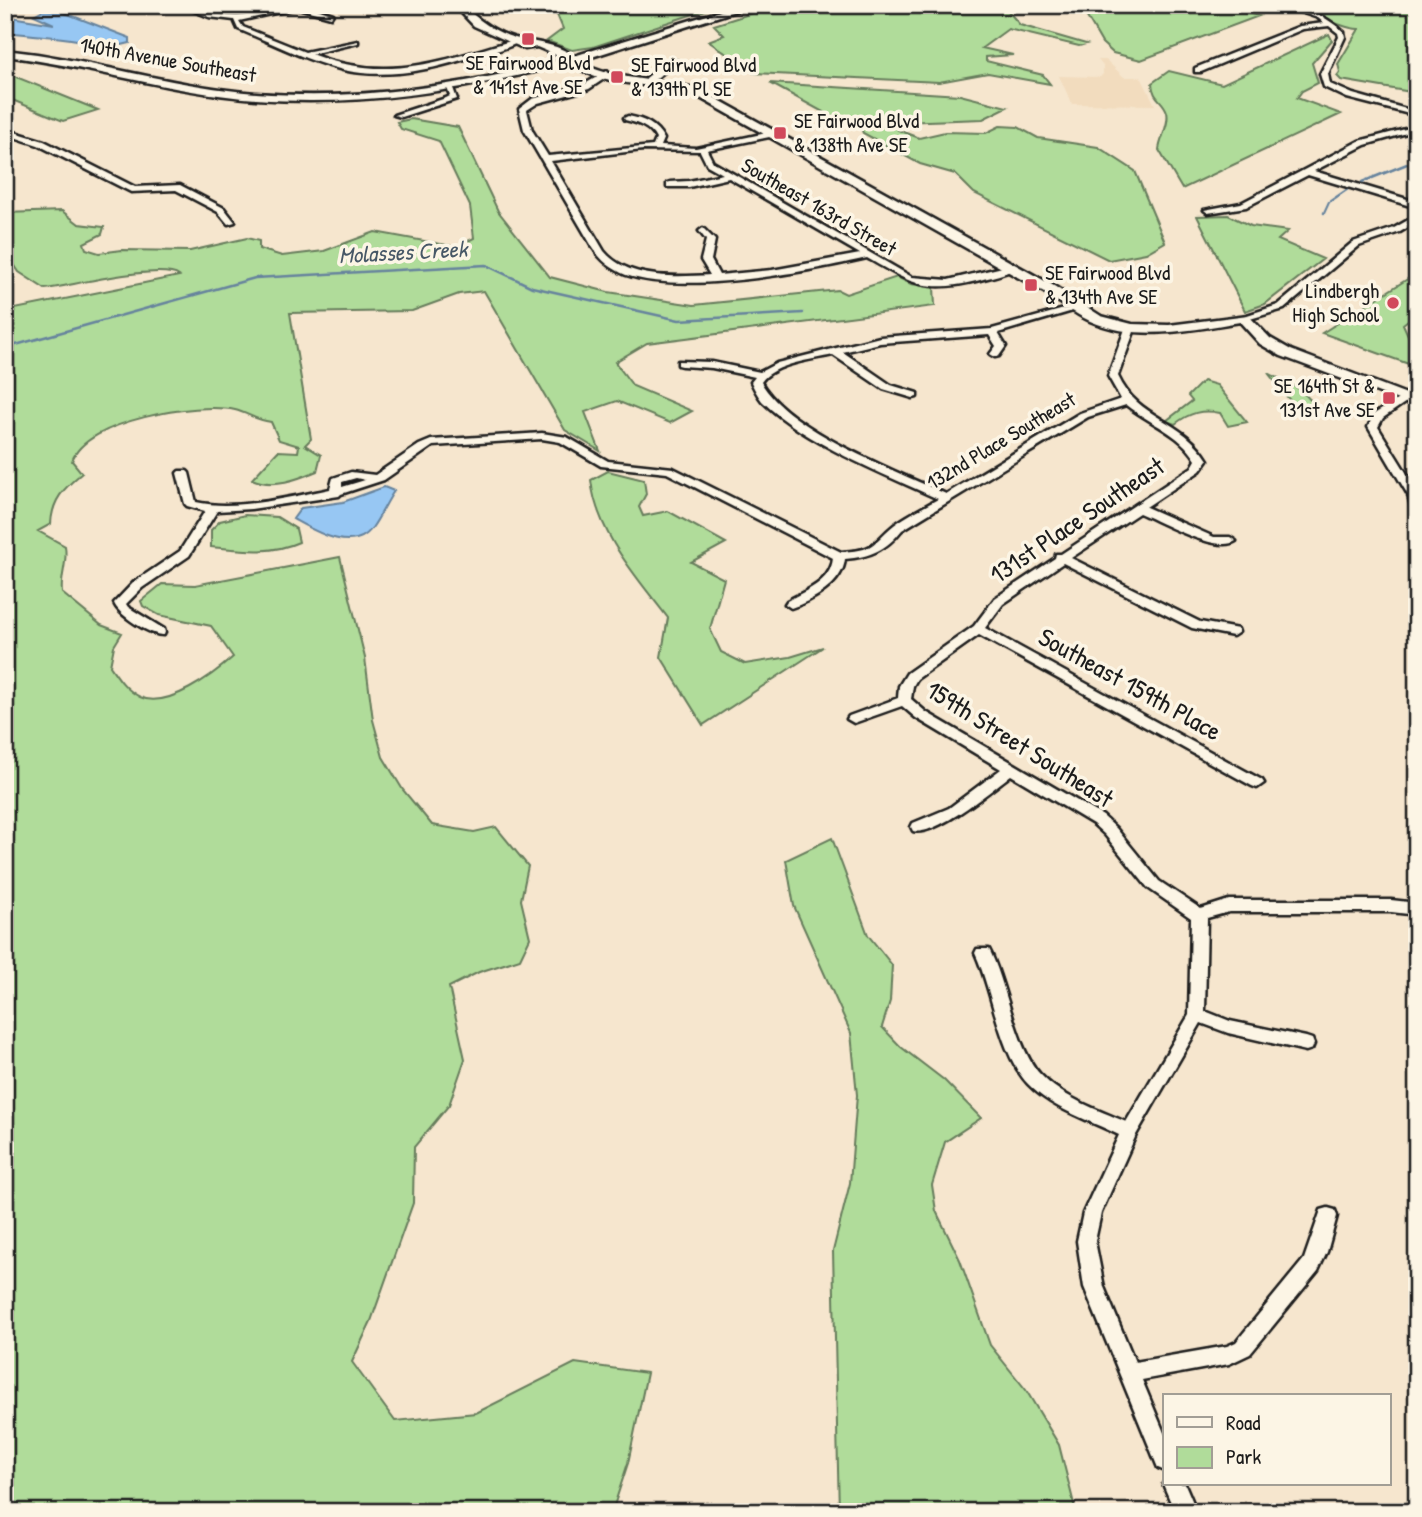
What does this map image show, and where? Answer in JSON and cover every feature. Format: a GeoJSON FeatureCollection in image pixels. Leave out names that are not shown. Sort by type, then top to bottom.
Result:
{"type":"FeatureCollection","features":[{"type":"Feature","properties":{"kind":"street"},"geometry":{"type":"LineString","coordinates":[[182,5],[211,16],[238,18],[300,6],[331,15]]}},
{"type":"Feature","properties":{"kind":"street"},"geometry":{"type":"LineString","coordinates":[[458,5],[477,24],[518,41],[529,42],[568,56],[572,61],[594,72],[649,80],[697,92],[1011,268],[1096,319],[1130,329],[1167,329],[1242,318],[1281,307],[1356,244],[1397,230],[1417,218]]}},
{"type":"Feature","properties":{"kind":"street","name":"140th Avenue Southeast"},"geometry":{"type":"LineString","coordinates":[[5,53],[62,61],[212,92],[259,96],[339,97],[450,90],[523,75],[750,5]]}},
{"type":"Feature","properties":{"kind":"street"},"geometry":{"type":"LineString","coordinates":[[1282,5],[1333,23],[1342,37],[1324,75],[1327,85],[1350,96],[1417,114]]}},
{"type":"Feature","properties":{"kind":"street"},"geometry":{"type":"LineString","coordinates":[[238,18],[236,21],[240,28],[346,68],[371,71],[401,71],[437,64],[518,41]]}},
{"type":"Feature","properties":{"kind":"street"},"geometry":{"type":"LineString","coordinates":[[1198,70],[1301,27],[1333,23]]}},
{"type":"Feature","properties":{"kind":"street"},"geometry":{"type":"LineString","coordinates":[[308,53],[356,42]]}},
{"type":"Feature","properties":{"kind":"street"},"geometry":{"type":"LineString","coordinates":[[649,80],[673,61]]}},
{"type":"Feature","properties":{"kind":"street"},"geometry":{"type":"LineString","coordinates":[[607,73],[586,87],[535,101],[523,109],[528,130],[606,260],[618,268],[645,277],[677,280],[716,278],[836,263],[865,256]]}},
{"type":"Feature","properties":{"kind":"street","name":"140th Avenue Southeast"},"geometry":{"type":"LineString","coordinates":[[398,114],[449,100],[454,97],[450,90]]}},
{"type":"Feature","properties":{"kind":"street"},"geometry":{"type":"LineString","coordinates":[[628,118],[639,120],[655,131],[660,139],[657,148]]}},
{"type":"Feature","properties":{"kind":"street"},"geometry":{"type":"LineString","coordinates":[[1208,210],[1243,205],[1362,143],[1417,128]]}},
{"type":"Feature","properties":{"kind":"street"},"geometry":{"type":"LineString","coordinates":[[5,131],[41,143],[134,190],[177,187],[221,210],[231,222]]}},
{"type":"Feature","properties":{"kind":"street"},"geometry":{"type":"LineString","coordinates":[[546,159],[657,148],[703,149],[771,134]]}},
{"type":"Feature","properties":{"kind":"street","name":"Southeast 163rd Street"},"geometry":{"type":"LineString","coordinates":[[703,149],[710,163],[865,256],[909,279],[928,284],[951,284],[1011,268]]}},
{"type":"Feature","properties":{"kind":"street"},"geometry":{"type":"LineString","coordinates":[[1308,172],[1417,205]]}},
{"type":"Feature","properties":{"kind":"street"},"geometry":{"type":"LineString","coordinates":[[670,185],[689,184],[730,175]]}},
{"type":"Feature","properties":{"kind":"street"},"geometry":{"type":"LineString","coordinates":[[703,231],[711,240],[706,260],[716,278]]}},
{"type":"Feature","properties":{"kind":"street"},"geometry":{"type":"LineString","coordinates":[[946,498],[813,434],[763,396],[756,382],[761,375],[781,365],[880,340],[992,331],[1078,308]]}},
{"type":"Feature","properties":{"kind":"street"},"geometry":{"type":"LineString","coordinates":[[1242,318],[1265,341],[1286,353],[1411,400]]}},
{"type":"Feature","properties":{"kind":"street"},"geometry":{"type":"LineString","coordinates":[[1126,401],[1113,376],[1130,329]]}},
{"type":"Feature","properties":{"kind":"street"},"geometry":{"type":"LineString","coordinates":[[992,331],[1001,346],[995,354]]}},
{"type":"Feature","properties":{"kind":"street"},"geometry":{"type":"LineString","coordinates":[[836,352],[887,387],[913,395]]}},
{"type":"Feature","properties":{"kind":"street"},"geometry":{"type":"LineString","coordinates":[[682,363],[712,365],[761,375]]}},
{"type":"Feature","properties":{"kind":"street"},"geometry":{"type":"LineString","coordinates":[[1411,400],[1378,416],[1374,427],[1414,495],[1417,506]]}},
{"type":"Feature","properties":{"kind":"street","name":"131st Place Southeast"},"geometry":{"type":"LineString","coordinates":[[904,700],[906,686],[912,676],[978,629],[999,601],[1060,557],[1196,469],[1202,460],[1191,443],[1126,401]]}},
{"type":"Feature","properties":{"kind":"street","name":"132nd Place Southeast"},"geometry":{"type":"LineString","coordinates":[[839,556],[874,552],[883,546],[898,528],[1084,415],[1126,401]]}},
{"type":"Feature","properties":{"kind":"street"},"geometry":{"type":"LineString","coordinates":[[183,472],[191,504],[212,509],[334,494],[376,479],[413,451],[431,443],[554,438],[575,443],[606,464],[668,470],[839,556],[840,568],[836,577],[791,604]]}},
{"type":"Feature","properties":{"kind":"street"},"geometry":{"type":"LineString","coordinates":[[1139,508],[1212,541],[1230,541]]}},
{"type":"Feature","properties":{"kind":"street"},"geometry":{"type":"LineString","coordinates":[[159,632],[122,609],[120,603],[138,585],[185,553],[212,509]]}},
{"type":"Feature","properties":{"kind":"street"},"geometry":{"type":"LineString","coordinates":[[1060,557],[1196,625],[1233,632]]}},
{"type":"Feature","properties":{"kind":"street","name":"Southeast 159th Place"},"geometry":{"type":"LineString","coordinates":[[978,629],[1257,783]]}},
{"type":"Feature","properties":{"kind":"street"},"geometry":{"type":"LineString","coordinates":[[854,719],[904,700]]}},
{"type":"Feature","properties":{"kind":"street","name":"159th Street Southeast"},"geometry":{"type":"LineString","coordinates":[[904,700],[921,715],[1098,820],[1114,832],[1142,873],[1160,892],[1199,915]]}},
{"type":"Feature","properties":{"kind":"street"},"geometry":{"type":"LineString","coordinates":[[918,827],[954,811],[1010,769]]}},
{"type":"Feature","properties":{"kind":"street"},"geometry":{"type":"LineString","coordinates":[[1163,1456],[1094,1287],[1086,1241],[1092,1213],[1129,1132],[1197,1015],[1199,915],[1228,906],[1391,906],[1417,909]]}},
{"type":"Feature","properties":{"kind":"street"},"geometry":{"type":"LineString","coordinates":[[983,953],[995,976],[1021,1058],[1033,1077],[1051,1093],[1129,1132]]}},
{"type":"Feature","properties":{"kind":"street"},"geometry":{"type":"LineString","coordinates":[[1197,1015],[1228,1027],[1306,1044]]}},
{"type":"Feature","properties":{"kind":"street"},"geometry":{"type":"LineString","coordinates":[[1128,1373],[1229,1355],[1243,1348],[1311,1265],[1318,1252],[1328,1216]]}},
{"type":"Feature","properties":{"kind":"street"},"geometry":{"type":"LineString","coordinates":[[1175,1486],[1186,1512]]}},
{"type":"Feature","properties":{"kind":"shaded area"},"geometry":{"type":"Polygon","coordinates":[[[1098,60],[1106,60],[1124,77],[1141,77],[1155,105],[1072,104],[1059,76],[1100,77],[1103,74],[1103,66],[1098,60]]]}},
{"type":"Feature","properties":{"kind":"green space"},"geometry":{"type":"Polygon","coordinates":[[[553,5],[721,5],[593,47],[572,50],[547,41],[563,29],[553,5]]]}},
{"type":"Feature","properties":{"kind":"green space"},"geometry":{"type":"Polygon","coordinates":[[[778,5],[1003,5],[1020,25],[1086,44],[1079,46],[1008,29],[982,48],[1013,55],[986,57],[986,61],[1043,75],[1050,84],[988,73],[939,82],[754,73],[708,41],[724,35],[714,25],[778,5]]]}},
{"type":"Feature","properties":{"kind":"green space"},"geometry":{"type":"Polygon","coordinates":[[[1080,5],[1213,5],[1259,16],[1141,60],[1113,53],[1102,43],[1080,5]]]}},
{"type":"Feature","properties":{"kind":"green space"},"geometry":{"type":"Polygon","coordinates":[[[1291,5],[1417,5],[1417,93],[1341,80],[1337,76],[1340,72],[1338,64],[1359,29],[1344,26],[1291,5]]]}},
{"type":"Feature","properties":{"kind":"green space"},"geometry":{"type":"Polygon","coordinates":[[[1329,34],[1332,40],[1312,63],[1318,83],[1302,91],[1297,98],[1341,114],[1182,189],[1159,150],[1168,117],[1154,93],[1152,83],[1169,71],[1222,84],[1329,34]]]}},
{"type":"Feature","properties":{"kind":"green space"},"geometry":{"type":"Polygon","coordinates":[[[5,69],[11,75],[98,110],[63,121],[5,97],[5,69]]]}},
{"type":"Feature","properties":{"kind":"green space"},"geometry":{"type":"Polygon","coordinates":[[[770,83],[960,95],[1007,107],[983,119],[900,122],[898,130],[919,138],[945,132],[986,133],[1000,126],[1018,127],[1038,138],[1098,147],[1135,171],[1165,242],[1146,253],[1109,260],[974,193],[955,174],[920,164],[863,133],[859,125],[873,122],[834,118],[770,83]]]}},
{"type":"Feature","properties":{"kind":"green space"},"geometry":{"type":"Polygon","coordinates":[[[411,119],[458,127],[498,211],[550,277],[608,292],[694,305],[838,290],[846,294],[897,277],[911,284],[934,287],[935,306],[647,343],[615,362],[633,386],[692,411],[670,423],[617,401],[585,412],[600,451],[565,430],[484,291],[459,294],[412,311],[290,313],[311,439],[305,445],[321,455],[317,471],[277,483],[252,479],[278,451],[298,452],[299,446],[279,440],[271,422],[240,411],[196,409],[144,417],[98,435],[81,447],[72,461],[82,473],[60,495],[51,524],[38,531],[65,546],[62,593],[101,625],[122,633],[114,646],[110,666],[131,691],[151,700],[176,695],[190,688],[233,657],[211,626],[159,615],[143,606],[141,601],[162,584],[195,585],[340,557],[365,658],[373,720],[383,757],[403,790],[432,825],[474,832],[496,827],[528,866],[521,900],[530,938],[520,959],[479,972],[449,987],[465,1059],[449,1105],[414,1147],[413,1203],[371,1321],[352,1362],[395,1421],[476,1413],[575,1363],[647,1373],[628,1463],[612,1512],[5,1512],[5,311],[179,276],[154,272],[45,289],[19,272],[13,263],[5,261],[5,213],[62,211],[79,224],[104,227],[102,234],[84,243],[86,249],[99,253],[122,250],[190,251],[247,238],[259,241],[259,249],[282,256],[324,251],[375,232],[457,247],[474,238],[470,206],[439,141],[401,129],[397,122],[411,119]]]}},
{"type":"Feature","properties":{"kind":"green space"},"geometry":{"type":"Polygon","coordinates":[[[1228,215],[1251,226],[1288,231],[1278,240],[1323,259],[1265,304],[1245,311],[1197,216],[1228,215]]]}},
{"type":"Feature","properties":{"kind":"green space","name":"Lindbergh High School"},"geometry":{"type":"Polygon","coordinates":[[[1417,273],[1417,313],[1403,324],[1411,342],[1417,345],[1417,367],[1322,333],[1417,273]]]}},
{"type":"Feature","properties":{"kind":"green space"},"geometry":{"type":"Polygon","coordinates":[[[1268,373],[1300,389],[1317,407],[1311,413],[1300,413],[1268,373]]]}},
{"type":"Feature","properties":{"kind":"green space"},"geometry":{"type":"Polygon","coordinates":[[[1203,381],[1217,385],[1247,422],[1228,426],[1220,413],[1207,411],[1185,417],[1175,424],[1166,421],[1192,401],[1188,396],[1203,381]]]}},
{"type":"Feature","properties":{"kind":"green space"},"geometry":{"type":"Polygon","coordinates":[[[608,471],[644,480],[646,494],[639,507],[643,516],[668,511],[726,543],[691,562],[724,579],[710,629],[721,652],[745,664],[790,657],[823,647],[703,725],[661,657],[668,618],[620,554],[601,519],[591,480],[608,471]]]}},
{"type":"Feature","properties":{"kind":"green space"},"geometry":{"type":"Polygon","coordinates":[[[245,515],[277,517],[296,529],[299,542],[267,550],[211,547],[211,530],[220,521],[245,515]]]}},
{"type":"Feature","properties":{"kind":"green space"},"geometry":{"type":"Polygon","coordinates":[[[832,838],[868,935],[892,965],[890,1001],[882,1027],[901,1047],[944,1080],[981,1118],[945,1142],[932,1185],[936,1211],[960,1260],[990,1345],[1026,1390],[1059,1445],[1076,1512],[839,1512],[833,1251],[850,1183],[857,1095],[851,1033],[794,906],[786,860],[832,838]]]}},
{"type":"Feature","properties":{"kind":"water"},"geometry":{"type":"Polygon","coordinates":[[[43,10],[60,11],[130,38],[130,43],[107,46],[5,32],[5,16],[54,24],[34,15],[43,10]]]}},
{"type":"Feature","properties":{"kind":"water"},"geometry":{"type":"Polygon","coordinates":[[[384,487],[394,491],[372,528],[364,536],[354,540],[333,538],[293,519],[301,508],[343,502],[384,487]]]}},
{"type":"Feature","properties":{"kind":"waterway","name":"Molasses Creek"},"geometry":{"type":"LineString","coordinates":[[1362,182],[1417,160]]}},
{"type":"Feature","properties":{"kind":"waterway","name":"Molasses Creek"},"geometry":{"type":"LineString","coordinates":[[1324,213],[1329,202],[1348,189]]}},
{"type":"Feature","properties":{"kind":"waterway","name":"Molasses Creek"},"geometry":{"type":"LineString","coordinates":[[5,348],[255,278],[486,265],[532,287],[679,320],[803,313]]}},
{"type":"Feature","properties":{"kind":"place","name":"SE Fairwood Blvd & 141st Ave SE"},"geometry":{"type":"Point","coordinates":[528,39]}},
{"type":"Feature","properties":{"kind":"place","name":"SE Fairwood Blvd & 139th Pl SE"},"geometry":{"type":"Point","coordinates":[617,77]}},
{"type":"Feature","properties":{"kind":"place","name":"SE Fairwood Blvd & 138th Ave SE"},"geometry":{"type":"Point","coordinates":[780,133]}},
{"type":"Feature","properties":{"kind":"place","name":"SE Fairwood Blvd & 134th Ave SE"},"geometry":{"type":"Point","coordinates":[1031,285]}},
{"type":"Feature","properties":{"kind":"place","name":"Lindbergh High School"},"geometry":{"type":"Point","coordinates":[1393,303]}},
{"type":"Feature","properties":{"kind":"place","name":"SE 164th St & 131st Ave SE"},"geometry":{"type":"Point","coordinates":[1389,398]}}]}
